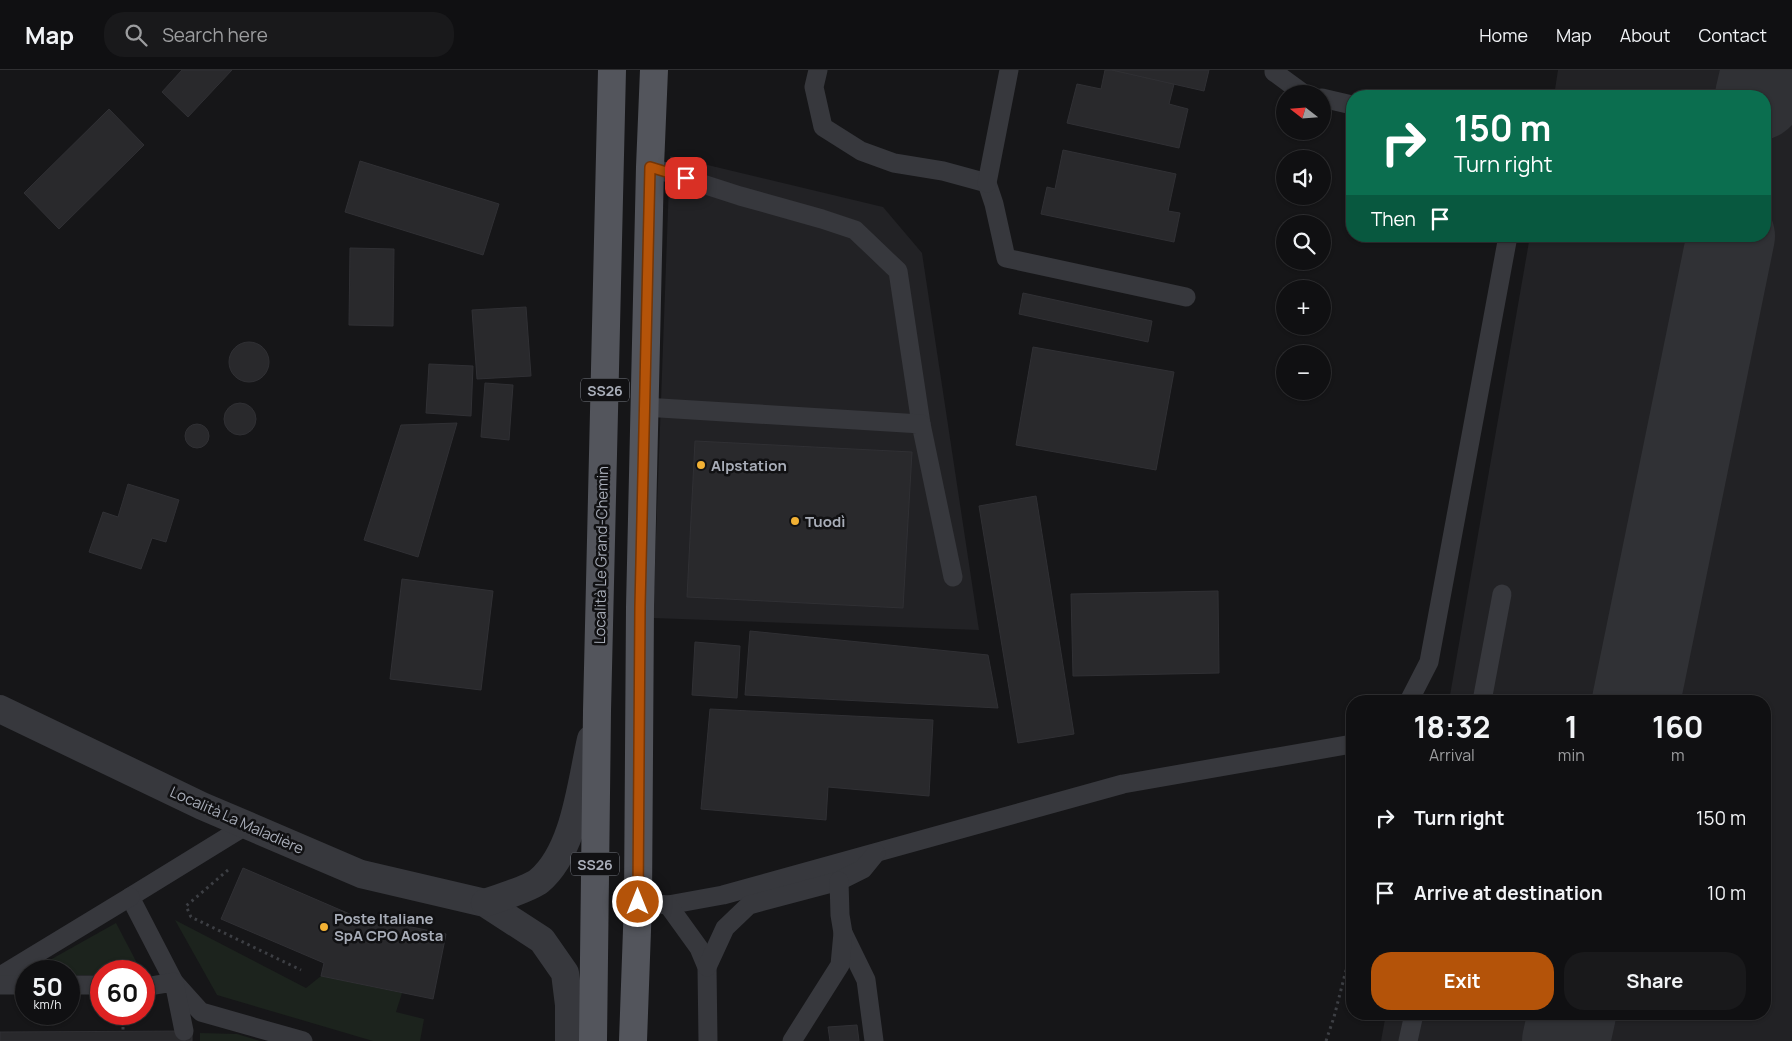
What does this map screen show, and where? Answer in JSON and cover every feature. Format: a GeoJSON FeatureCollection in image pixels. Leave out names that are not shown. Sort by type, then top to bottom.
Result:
{"type":"FeatureCollection","features":[{"type":"Feature","properties":{"kind":"main road","name":"Località Le Grand-Chemin"},"geometry":{"type":"LineString","coordinates":[[592,1041],[597,710],[612,70]]}},
{"type":"Feature","properties":{"kind":"main road","name":"SS26"},"geometry":{"type":"LineString","coordinates":[[633,1041],[638,902],[644,407],[654,70]]}},
{"type":"Feature","properties":{"kind":"street","name":"Località La Maladière"},"geometry":{"type":"LineString","coordinates":[[0,709],[202,806],[361,874],[485,903]]}},
{"type":"Feature","properties":{"kind":"street"},"geometry":{"type":"LineString","coordinates":[[485,903],[538,882],[557,860],[570,832],[597,710]]}},
{"type":"Feature","properties":{"kind":"street"},"geometry":{"type":"LineString","coordinates":[[485,903],[542,940],[565,973],[569,1005],[569,1041]]}},
{"type":"Feature","properties":{"kind":"lane"},"geometry":{"type":"LineString","coordinates":[[818,70],[814,86],[822,127],[861,151],[894,164],[943,171],[987,183]]}},
{"type":"Feature","properties":{"kind":"lane"},"geometry":{"type":"LineString","coordinates":[[1010,70],[987,183],[994,204],[1006,258],[1186,298]]}},
{"type":"Feature","properties":{"kind":"lane"},"geometry":{"type":"LineString","coordinates":[[1274,70],[1293,85]]}},
{"type":"Feature","properties":{"kind":"lane"},"geometry":{"type":"LineString","coordinates":[[1331,100],[1346,104]]}},
{"type":"Feature","properties":{"kind":"lane"},"geometry":{"type":"LineString","coordinates":[[650,167],[854,230],[898,271],[921,424],[953,577]]}},
{"type":"Feature","properties":{"kind":"lane"},"geometry":{"type":"LineString","coordinates":[[1412,695],[1429,662],[1507,242]]}},
{"type":"Feature","properties":{"kind":"lane"},"geometry":{"type":"LineString","coordinates":[[644,407],[921,424]]}},
{"type":"Feature","properties":{"kind":"lane"},"geometry":{"type":"LineString","coordinates":[[1483,695],[1502,594]]}},
{"type":"Feature","properties":{"kind":"lane"},"geometry":{"type":"LineString","coordinates":[[638,902],[668,905],[723,895],[1122,784],[1346,745]]}},
{"type":"Feature","properties":{"kind":"lane"},"geometry":{"type":"LineString","coordinates":[[0,976],[247,825]]}},
{"type":"Feature","properties":{"kind":"lane"},"geometry":{"type":"LineString","coordinates":[[707,967],[725,928],[749,906],[839,881],[863,869],[876,852]]}},
{"type":"Feature","properties":{"kind":"lane"},"geometry":{"type":"LineString","coordinates":[[792,1041],[840,965],[843,933],[840,914],[839,881]]}},
{"type":"Feature","properties":{"kind":"lane"},"geometry":{"type":"LineString","coordinates":[[130,897],[174,982],[201,1012],[303,1041]]}},
{"type":"Feature","properties":{"kind":"lane"},"geometry":{"type":"LineString","coordinates":[[668,905],[699,948],[707,967],[708,1041]]}},
{"type":"Feature","properties":{"kind":"lane"},"geometry":{"type":"LineString","coordinates":[[843,933],[866,980],[874,1041]]}},
{"type":"Feature","properties":{"kind":"lane"},"geometry":{"type":"LineString","coordinates":[[155,985],[174,982]]}},
{"type":"Feature","properties":{"kind":"lane"},"geometry":{"type":"LineString","coordinates":[[174,982],[184,1031]]}},
{"type":"Feature","properties":{"kind":"lane"},"geometry":{"type":"LineString","coordinates":[[0,985],[15,985]]}},
{"type":"Feature","properties":{"kind":"lane"},"geometry":{"type":"LineString","coordinates":[[1408,1041],[1413,1020]]}},
{"type":"Feature","properties":{"kind":"path"},"geometry":{"type":"LineString","coordinates":[[231,868],[186,906],[191,917],[301,970]]}},
{"type":"Feature","properties":{"kind":"path"},"geometry":{"type":"LineString","coordinates":[[1326,1041],[1346,970]]}},
{"type":"Feature","properties":{"kind":"path"},"geometry":{"type":"LineString","coordinates":[[123,1025],[123,1032]]}},
{"type":"Feature","properties":{"kind":"shaded area"},"geometry":{"type":"Polygon","coordinates":[[[1558,70],[1792,70],[1792,1041],[1381,1041],[1385,1020],[1771,1020],[1771,695],[1450,695],[1529,242],[1771,242],[1771,90],[1555,90],[1558,70]]]}},
{"type":"Feature","properties":{"kind":"shaded area"},"geometry":{"type":"Polygon","coordinates":[[[670,156],[883,207],[922,253],[979,630],[653,618],[670,156]]]}},
{"type":"Feature","properties":{"kind":"shaded area"},"geometry":{"type":"Polygon","coordinates":[[[175,920],[306,988],[321,976],[402,993],[396,1012],[424,1019],[420,1041],[373,1041],[217,995],[175,920]]]}},
{"type":"Feature","properties":{"kind":"shaded area"},"geometry":{"type":"Polygon","coordinates":[[[116,923],[135,960],[90,960],[90,975],[80,975],[80,960],[50,960],[116,923]]]}},
{"type":"Feature","properties":{"kind":"shaded area"},"geometry":{"type":"Polygon","coordinates":[[[200,1033],[237,1034],[260,1041],[200,1041],[200,1033]]]}},
{"type":"Feature","properties":{"kind":"building"},"geometry":{"type":"Polygon","coordinates":[[[182,70],[232,70],[188,117],[162,92],[182,70]]]}},
{"type":"Feature","properties":{"kind":"building"},"geometry":{"type":"Polygon","coordinates":[[[1105,70],[1174,84],[1169,104],[1188,109],[1179,148],[1067,123],[1077,84],[1101,89],[1105,70]]]}},
{"type":"Feature","properties":{"kind":"building"},"geometry":{"type":"Polygon","coordinates":[[[1112,70],[1209,70],[1204,91],[1112,70]]]}},
{"type":"Feature","properties":{"kind":"building"},"geometry":{"type":"Polygon","coordinates":[[[109,109],[144,145],[59,229],[24,193],[109,109]]]}},
{"type":"Feature","properties":{"kind":"building"},"geometry":{"type":"Polygon","coordinates":[[[1063,150],[1176,174],[1168,211],[1180,213],[1174,242],[1041,214],[1047,187],[1055,189],[1063,150]]]}},
{"type":"Feature","properties":{"kind":"building"},"geometry":{"type":"Polygon","coordinates":[[[360,161],[499,204],[483,255],[345,212],[360,161]]]}},
{"type":"Feature","properties":{"kind":"building"},"geometry":{"type":"Polygon","coordinates":[[[350,248],[394,249],[393,326],[349,325],[350,248]]]}},
{"type":"Feature","properties":{"kind":"building"},"geometry":{"type":"Polygon","coordinates":[[[1023,293],[1152,321],[1148,342],[1019,314],[1023,293]]]}},
{"type":"Feature","properties":{"kind":"building"},"geometry":{"type":"Polygon","coordinates":[[[526,307],[531,376],[477,379],[472,310],[526,307]]]}},
{"type":"Feature","properties":{"kind":"building"},"geometry":{"type":"Polygon","coordinates":[[[245,342],[253,342],[260,345],[266,351],[269,362],[266,373],[260,379],[253,382],[245,382],[238,379],[232,373],[229,366],[229,358],[232,351],[238,345],[245,342]]]}},
{"type":"Feature","properties":{"kind":"building"},"geometry":{"type":"Polygon","coordinates":[[[1033,347],[1174,372],[1156,470],[1016,445],[1033,347]]]}},
{"type":"Feature","properties":{"kind":"building"},"geometry":{"type":"Polygon","coordinates":[[[429,364],[473,366],[471,416],[426,413],[429,364]]]}},
{"type":"Feature","properties":{"kind":"building"},"geometry":{"type":"Polygon","coordinates":[[[485,383],[513,385],[509,440],[481,437],[485,383]]]}},
{"type":"Feature","properties":{"kind":"building"},"geometry":{"type":"Polygon","coordinates":[[[240,403],[252,407],[256,419],[252,431],[240,435],[228,431],[224,419],[228,407],[240,403]]]}},
{"type":"Feature","properties":{"kind":"building"},"geometry":{"type":"Polygon","coordinates":[[[457,423],[418,557],[364,540],[401,425],[457,423]]]}},
{"type":"Feature","properties":{"kind":"building"},"geometry":{"type":"Polygon","coordinates":[[[197,424],[205,428],[209,436],[205,444],[197,448],[189,444],[185,436],[189,428],[197,424]]]}},
{"type":"Feature","properties":{"kind":"building"},"geometry":{"type":"Polygon","coordinates":[[[695,441],[912,452],[903,608],[687,597],[695,441]]]}},
{"type":"Feature","properties":{"kind":"building"},"geometry":{"type":"Polygon","coordinates":[[[128,484],[179,500],[166,542],[152,538],[141,569],[89,552],[103,512],[118,517],[128,484]]]}},
{"type":"Feature","properties":{"kind":"building"},"geometry":{"type":"Polygon","coordinates":[[[1036,496],[1074,734],[1018,743],[979,506],[1036,496]]]}},
{"type":"Feature","properties":{"kind":"building"},"geometry":{"type":"Polygon","coordinates":[[[402,579],[493,591],[481,690],[390,679],[402,579]]]}},
{"type":"Feature","properties":{"kind":"building"},"geometry":{"type":"Polygon","coordinates":[[[1218,591],[1219,673],[1073,676],[1071,594],[1218,591]]]}},
{"type":"Feature","properties":{"kind":"building"},"geometry":{"type":"Polygon","coordinates":[[[750,631],[988,655],[998,708],[745,695],[750,631]]]}},
{"type":"Feature","properties":{"kind":"building"},"geometry":{"type":"Polygon","coordinates":[[[695,642],[740,646],[737,698],[692,695],[695,642]]]}},
{"type":"Feature","properties":{"kind":"building"},"geometry":{"type":"Polygon","coordinates":[[[710,709],[933,720],[929,796],[828,787],[826,820],[701,809],[710,709]]]}},
{"type":"Feature","properties":{"kind":"building","name":"Poste Italiane SpA CPO Aosta"},"geometry":{"type":"Polygon","coordinates":[[[243,868],[352,915],[446,934],[433,999],[321,976],[324,963],[221,919],[243,868]]]}},
{"type":"Feature","properties":{"kind":"building"},"geometry":{"type":"Polygon","coordinates":[[[857,1025],[859,1041],[830,1041],[828,1027],[857,1025]]]}},
{"type":"Feature","properties":{"kind":"building"},"geometry":{"type":"Polygon","coordinates":[[[192,1031],[192,1041],[0,1041],[0,1032],[192,1031]]]}},
{"type":"Feature","properties":{"kind":"taxiway"},"geometry":{"type":"LineString","coordinates":[[1760,90],[1765,70]]}},
{"type":"Feature","properties":{"kind":"taxiway"},"geometry":{"type":"LineString","coordinates":[[1637,695],[1730,242]]}},
{"type":"Feature","properties":{"kind":"taxiway"},"geometry":{"type":"LineString","coordinates":[[1566,1041],[1571,1020]]}},
{"type":"Feature","properties":{"kind":"place","name":"Alpstation"},"geometry":{"type":"Point","coordinates":[701,465]}},
{"type":"Feature","properties":{"kind":"place","name":"Tuodì"},"geometry":{"type":"Point","coordinates":[795,521]}},
{"type":"Feature","properties":{"kind":"place","name":"Poste Italiane SpA CPO Aosta"},"geometry":{"type":"Point","coordinates":[324,927]}},
{"type":"Feature","properties":{"kind":"route"},"geometry":{"type":"LineString","coordinates":[[638,902],[640,607],[650,167],[686,178]]}}]}
